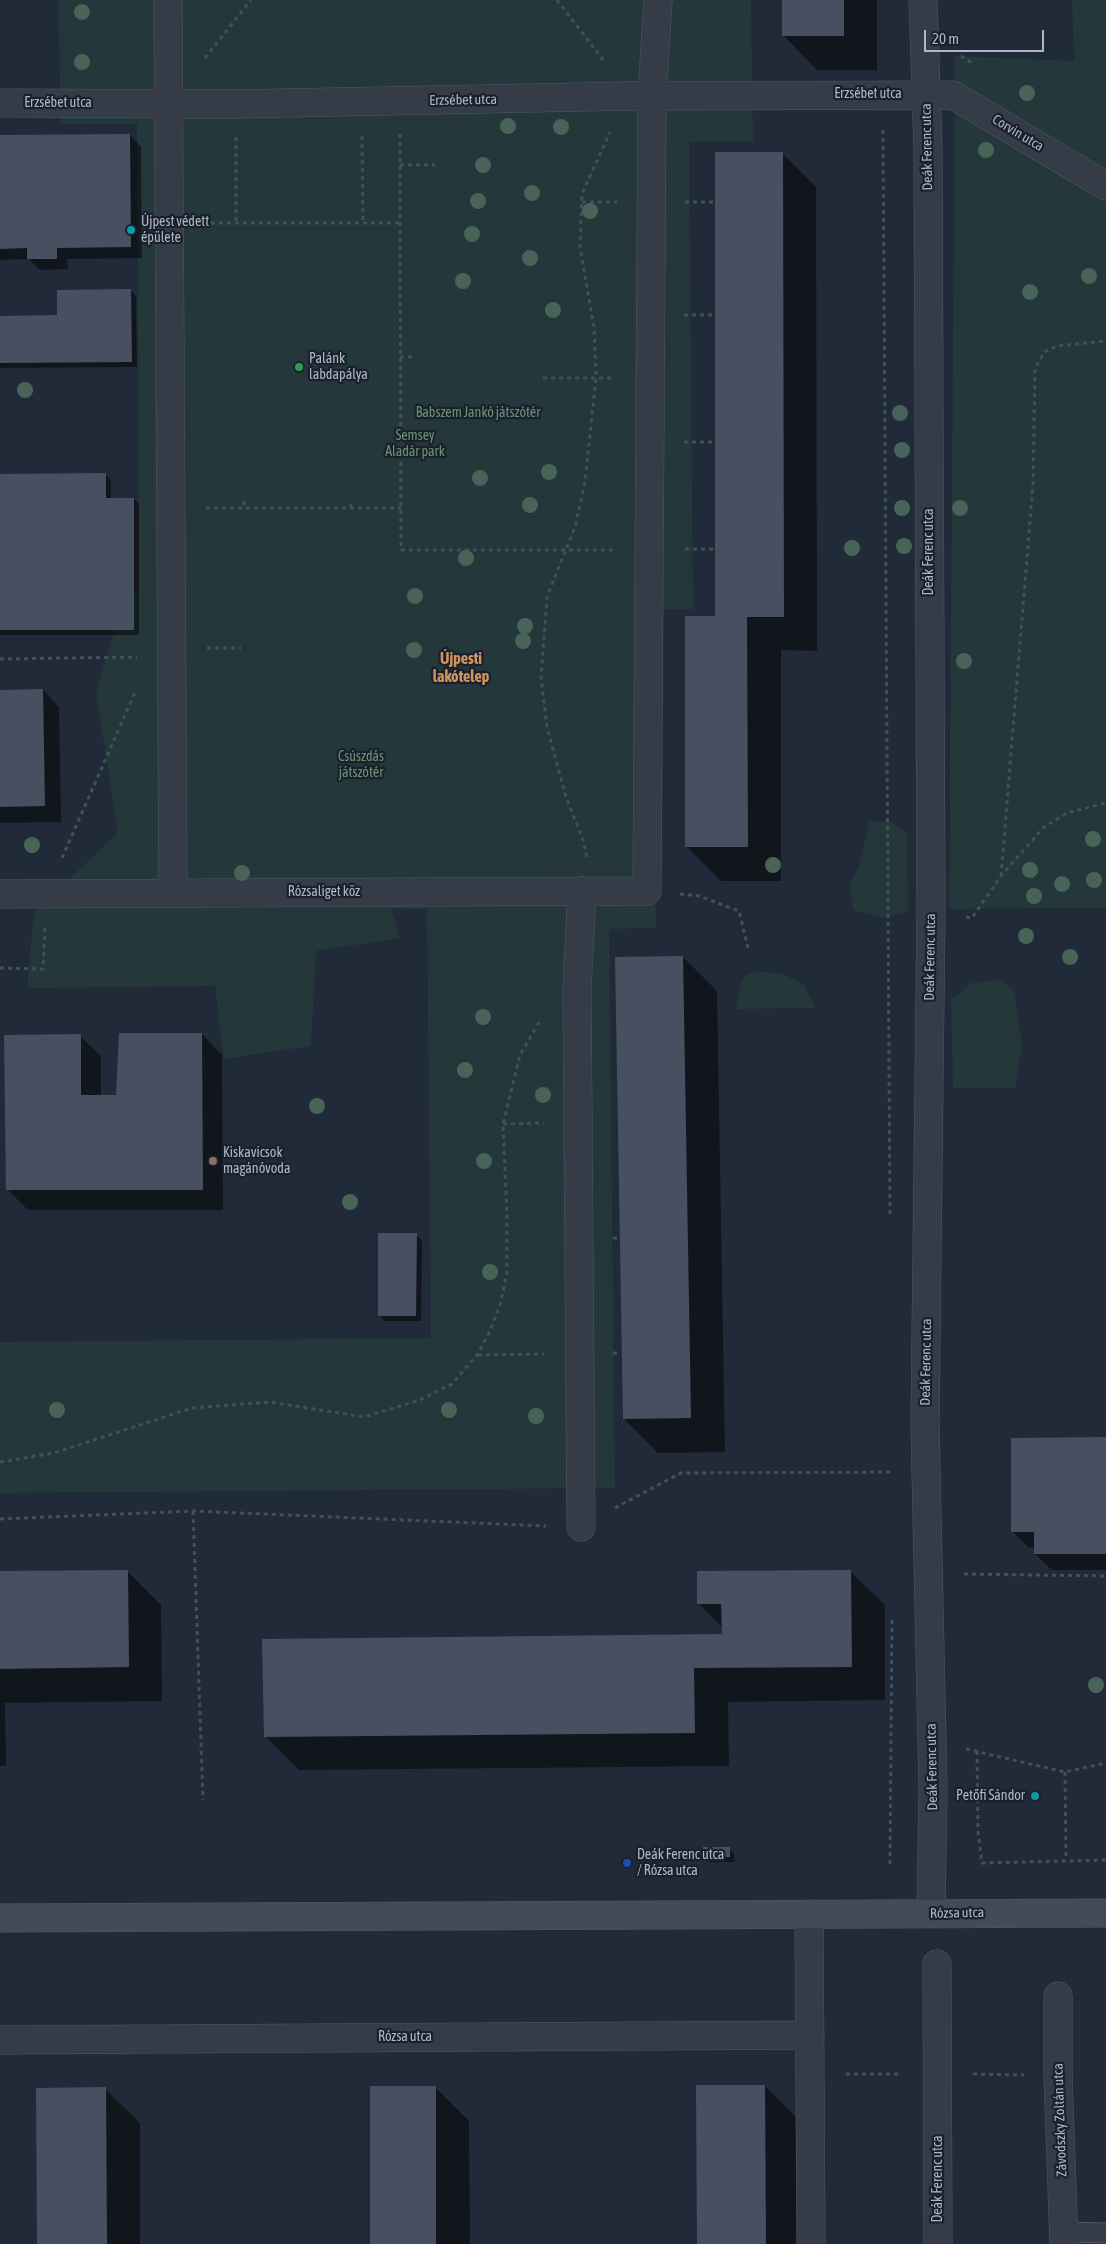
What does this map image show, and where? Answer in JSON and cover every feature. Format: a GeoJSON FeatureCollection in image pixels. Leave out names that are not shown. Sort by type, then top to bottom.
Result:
{"type":"FeatureCollection","features":[{"type":"Feature","properties":{"kind":"street"},"geometry":{"type":"LineString","coordinates":[[168,0],[173,893]]}},
{"type":"Feature","properties":{"kind":"street"},"geometry":{"type":"LineString","coordinates":[[647,891],[642,96],[658,0]]}},
{"type":"Feature","properties":{"kind":"street","name":"Deák Ferenc utca"},"geometry":{"type":"LineString","coordinates":[[923,0],[928,148],[931,912],[926,1473],[933,1788],[931,1913]]}},
{"type":"Feature","properties":{"kind":"street","name":"Erzsébet utca"},"geometry":{"type":"LineString","coordinates":[[0,103],[236,104],[642,96],[925,94]]}},
{"type":"Feature","properties":{"kind":"street","name":"Corvin utca"},"geometry":{"type":"LineString","coordinates":[[925,94],[953,95],[1106,186]]}},
{"type":"Feature","properties":{"kind":"street"},"geometry":{"type":"LineString","coordinates":[[581,1527],[577,988],[582,891]]}},
{"type":"Feature","properties":{"kind":"street","name":"Rózsaliget köz"},"geometry":{"type":"LineString","coordinates":[[0,894],[647,891]]}},
{"type":"Feature","properties":{"kind":"street","name":"Rózsa utca"},"geometry":{"type":"LineString","coordinates":[[0,1918],[1106,1913]]}},
{"type":"Feature","properties":{"kind":"street"},"geometry":{"type":"LineString","coordinates":[[809,1914],[811,2244]]}},
{"type":"Feature","properties":{"kind":"street","name":"Deák Ferenc utca"},"geometry":{"type":"LineString","coordinates":[[937,1964],[938,2244]]}},
{"type":"Feature","properties":{"kind":"street","name":"Závodszky Zoltán utca"},"geometry":{"type":"LineString","coordinates":[[1058,1996],[1058,2075],[1064,2238]]}},
{"type":"Feature","properties":{"kind":"street","name":"Rózsa utca"},"geometry":{"type":"LineString","coordinates":[[0,2040],[810,2035]]}},
{"type":"Feature","properties":{"kind":"lane"},"geometry":{"type":"LineString","coordinates":[[1064,2238],[1106,2233]]}},
{"type":"Feature","properties":{"kind":"path"},"geometry":{"type":"LineString","coordinates":[[168,104],[251,0]]}},
{"type":"Feature","properties":{"kind":"path"},"geometry":{"type":"LineString","coordinates":[[557,0],[642,96]]}},
{"type":"Feature","properties":{"kind":"path"},"geometry":{"type":"LineString","coordinates":[[882,94],[890,1226]]}},
{"type":"Feature","properties":{"kind":"path"},"geometry":{"type":"LineString","coordinates":[[399,101],[401,550],[566,550]]}},
{"type":"Feature","properties":{"kind":"path"},"geometry":{"type":"LineString","coordinates":[[362,102],[363,223]]}},
{"type":"Feature","properties":{"kind":"path"},"geometry":{"type":"LineString","coordinates":[[236,104],[236,223],[400,223]]}},
{"type":"Feature","properties":{"kind":"path"},"geometry":{"type":"LineString","coordinates":[[400,165],[435,165]]}},
{"type":"Feature","properties":{"kind":"path"},"geometry":{"type":"LineString","coordinates":[[1001,876],[1033,484],[1035,369],[1044,352],[1057,346],[1106,341]]}},
{"type":"Feature","properties":{"kind":"path"},"geometry":{"type":"LineString","coordinates":[[400,357],[412,357]]}},
{"type":"Feature","properties":{"kind":"path"},"geometry":{"type":"LineString","coordinates":[[543,378],[596,378]]}},
{"type":"Feature","properties":{"kind":"path"},"geometry":{"type":"LineString","coordinates":[[351,501],[351,508]]}},
{"type":"Feature","properties":{"kind":"path"},"geometry":{"type":"LineString","coordinates":[[244,502],[244,508]]}},
{"type":"Feature","properties":{"kind":"path"},"geometry":{"type":"LineString","coordinates":[[171,508],[401,508]]}},
{"type":"Feature","properties":{"kind":"path"},"geometry":{"type":"LineString","coordinates":[[0,659],[141,657]]}},
{"type":"Feature","properties":{"kind":"path"},"geometry":{"type":"LineString","coordinates":[[0,968],[43,969],[46,894],[138,684]]}},
{"type":"Feature","properties":{"kind":"path"},"geometry":{"type":"LineString","coordinates":[[931,912],[972,918],[1001,876],[1044,827],[1068,813],[1106,803]]}},
{"type":"Feature","properties":{"kind":"path"},"geometry":{"type":"LineString","coordinates":[[647,891],[700,896],[739,911],[748,948]]}},
{"type":"Feature","properties":{"kind":"path"},"geometry":{"type":"LineString","coordinates":[[893,1463],[893,1482]]}},
{"type":"Feature","properties":{"kind":"path"},"geometry":{"type":"LineString","coordinates":[[0,1519],[193,1511],[581,1527],[681,1473],[926,1473]]}},
{"type":"Feature","properties":{"kind":"path"},"geometry":{"type":"LineString","coordinates":[[193,1511],[203,1800]]}},
{"type":"Feature","properties":{"kind":"path"},"geometry":{"type":"LineString","coordinates":[[928,1574],[1106,1576]]}},
{"type":"Feature","properties":{"kind":"path"},"geometry":{"type":"LineString","coordinates":[[890,1864],[892,1612]]}},
{"type":"Feature","properties":{"kind":"path"},"geometry":{"type":"LineString","coordinates":[[931,1741],[1065,1772],[1106,1763]]}},
{"type":"Feature","properties":{"kind":"path"},"geometry":{"type":"LineString","coordinates":[[977,1752],[978,1832],[982,1863],[1106,1860]]}},
{"type":"Feature","properties":{"kind":"path"},"geometry":{"type":"LineString","coordinates":[[1065,1772],[1066,1860]]}},
{"type":"Feature","properties":{"kind":"green space","name":"Semsey Aladár park"},"geometry":{"type":"Polygon","coordinates":[[[59,0],[751,0],[753,141],[689,142],[693,609],[654,610],[656,928],[609,929],[615,1488],[0,1493],[0,1342],[431,1338],[427,909],[391,909],[400,938],[316,951],[311,1046],[224,1059],[215,986],[27,988],[34,912],[118,833],[96,693],[122,604],[139,585],[137,124],[60,124],[59,0]]]}},
{"type":"Feature","properties":{"kind":"green space"},"geometry":{"type":"Polygon","coordinates":[[[1072,0],[1106,0],[1106,908],[949,909],[955,56],[1074,61],[1072,0]]]}},
{"type":"Feature","properties":{"kind":"green space"},"geometry":{"type":"Polygon","coordinates":[[[869,822],[892,822],[907,834],[908,911],[883,918],[853,910],[849,884],[859,866],[869,822]]]}},
{"type":"Feature","properties":{"kind":"green space"},"geometry":{"type":"Polygon","coordinates":[[[757,971],[784,974],[805,986],[815,1008],[736,1009],[741,981],[747,975],[757,971]]]}},
{"type":"Feature","properties":{"kind":"green space"},"geometry":{"type":"Polygon","coordinates":[[[1000,980],[1014,990],[1022,1045],[1015,1088],[953,1088],[951,1000],[971,983],[1000,980]]]}},
{"type":"Feature","properties":{"kind":"building"},"geometry":{"type":"Polygon","coordinates":[[[782,0],[844,0],[844,36],[782,36],[782,0]]]}},
{"type":"Feature","properties":{"kind":"building"},"geometry":{"type":"Polygon","coordinates":[[[130,134],[131,247],[57,248],[57,259],[27,259],[27,248],[0,249],[0,135],[130,134]]]}},
{"type":"Feature","properties":{"kind":"building"},"geometry":{"type":"Polygon","coordinates":[[[715,152],[783,152],[784,617],[747,617],[748,847],[685,847],[685,616],[715,616],[715,152]]]}},
{"type":"Feature","properties":{"kind":"building"},"geometry":{"type":"Polygon","coordinates":[[[131,289],[132,362],[0,363],[0,316],[57,315],[57,290],[131,289]]]}},
{"type":"Feature","properties":{"kind":"building"},"geometry":{"type":"Polygon","coordinates":[[[106,473],[106,498],[134,498],[134,630],[0,630],[0,474],[106,473]]]}},
{"type":"Feature","properties":{"kind":"building"},"geometry":{"type":"Polygon","coordinates":[[[43,689],[45,806],[0,807],[0,690],[43,689]]]}},
{"type":"Feature","properties":{"kind":"building"},"geometry":{"type":"Polygon","coordinates":[[[683,956],[691,1418],[623,1419],[615,957],[683,956]]]}},
{"type":"Feature","properties":{"kind":"building"},"geometry":{"type":"Polygon","coordinates":[[[119,1033],[202,1033],[203,1190],[6,1190],[4,1035],[81,1034],[81,1095],[116,1095],[119,1033]]]}},
{"type":"Feature","properties":{"kind":"building"},"geometry":{"type":"Polygon","coordinates":[[[378,1233],[417,1233],[416,1316],[378,1316],[378,1233]]]}},
{"type":"Feature","properties":{"kind":"building"},"geometry":{"type":"Polygon","coordinates":[[[1106,1437],[1106,1554],[1034,1554],[1034,1532],[1011,1532],[1011,1438],[1106,1437]]]}},
{"type":"Feature","properties":{"kind":"building"},"geometry":{"type":"Polygon","coordinates":[[[128,1570],[129,1667],[0,1669],[0,1571],[128,1570]]]}},
{"type":"Feature","properties":{"kind":"building"},"geometry":{"type":"Polygon","coordinates":[[[851,1570],[852,1667],[694,1668],[695,1733],[264,1737],[262,1639],[722,1634],[721,1604],[697,1604],[697,1571],[851,1570]]]}},
{"type":"Feature","properties":{"kind":"building"},"geometry":{"type":"Polygon","coordinates":[[[703,1847],[730,1847],[730,1857],[703,1858],[703,1847]]]}},
{"type":"Feature","properties":{"kind":"building"},"geometry":{"type":"Polygon","coordinates":[[[696,2085],[765,2085],[766,2244],[697,2244],[696,2085]]]}},
{"type":"Feature","properties":{"kind":"building"},"geometry":{"type":"Polygon","coordinates":[[[370,2086],[436,2086],[436,2244],[370,2244],[370,2086]]]}},
{"type":"Feature","properties":{"kind":"building"},"geometry":{"type":"Polygon","coordinates":[[[106,2087],[107,2244],[37,2244],[36,2088],[106,2087]]]}},
{"type":"Feature","properties":{"kind":"place","name":"Újpest védett épülete"},"geometry":{"type":"Point","coordinates":[131,230]}},
{"type":"Feature","properties":{"kind":"place","name":"Palánk labdapálya"},"geometry":{"type":"Point","coordinates":[299,367]}},
{"type":"Feature","properties":{"kind":"place","name":"Kiskavicsok magánóvoda"},"geometry":{"type":"Point","coordinates":[213,1161]}},
{"type":"Feature","properties":{"kind":"place","name":"Petőfi Sándor"},"geometry":{"type":"Point","coordinates":[1035,1796]}},
{"type":"Feature","properties":{"kind":"place","name":"Deák Ferenc utca / Rózsa utca"},"geometry":{"type":"Point","coordinates":[627,1863]}},
{"type":"Feature","properties":{"kind":"district","name":"Újpesti lakótelep"},"geometry":{"type":"Point","coordinates":[461,668]}},
{"type":"Feature","properties":{"kind":"park label","name":"Babszem Jankó játszótér"},"geometry":{"type":"Point","coordinates":[478,413]}},
{"type":"Feature","properties":{"kind":"park label","name":"Csúszdás játszótér"},"geometry":{"type":"Point","coordinates":[361,766]}}]}
